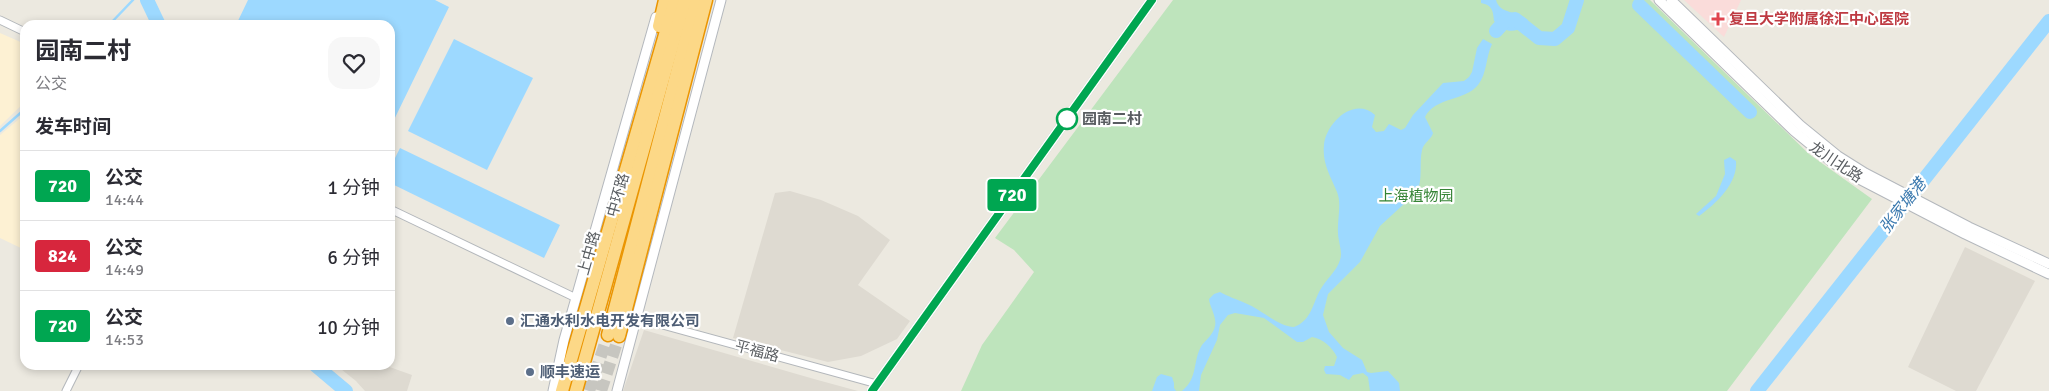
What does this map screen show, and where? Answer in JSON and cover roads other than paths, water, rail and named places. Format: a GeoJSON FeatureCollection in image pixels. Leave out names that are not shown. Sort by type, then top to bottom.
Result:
{"type":"FeatureCollection","features":[{"type":"Feature","properties":{"kind":"highway"},"geometry":{"type":"LineString","coordinates":[[618,198],[665,0]]}},
{"type":"Feature","properties":{"kind":"highway","name":"中环路"},"geometry":{"type":"LineString","coordinates":[[562,391],[675,0]]}},
{"type":"Feature","properties":{"kind":"highway","name":"中环路"},"geometry":{"type":"LineString","coordinates":[[576,391],[686,0]]}},
{"type":"Feature","properties":{"kind":"highway","name":"中环路"},"geometry":{"type":"LineString","coordinates":[[696,0],[613,336],[706,0]]}},
{"type":"Feature","properties":{"kind":"highway"},"geometry":{"type":"LineString","coordinates":[[698,29],[713,0]]}},
{"type":"Feature","properties":{"kind":"street","name":"上中路"},"geometry":{"type":"LineString","coordinates":[[553,391],[564,340],[660,0]]}},
{"type":"Feature","properties":{"kind":"street"},"geometry":{"type":"LineString","coordinates":[[617,391],[722,0]]}},
{"type":"Feature","properties":{"kind":"street"},"geometry":{"type":"LineString","coordinates":[[875,387],[1152,0]]}},
{"type":"Feature","properties":{"kind":"street","name":"龙川北路"},"geometry":{"type":"LineString","coordinates":[[1659,0],[1806,142],[1847,171],[2049,264]]}},
{"type":"Feature","properties":{"kind":"street","name":"龙川北路"},"geometry":{"type":"LineString","coordinates":[[1671,0],[1811,135],[1890,191]]}},
{"type":"Feature","properties":{"kind":"street"},"geometry":{"type":"LineString","coordinates":[[0,20],[20,30]]}},
{"type":"Feature","properties":{"kind":"street","name":"龙川北路"},"geometry":{"type":"LineString","coordinates":[[1916,204],[1987,245],[2049,274]]}},
{"type":"Feature","properties":{"kind":"street"},"geometry":{"type":"LineString","coordinates":[[395,210],[576,298]]}},
{"type":"Feature","properties":{"kind":"street","name":"平福路"},"geometry":{"type":"LineString","coordinates":[[637,318],[875,387]]}},
{"type":"Feature","properties":{"kind":"street"},"geometry":{"type":"LineString","coordinates":[[66,391],[76,370]]}},
{"type":"Feature","properties":{"kind":"water"},"geometry":{"type":"Polygon","coordinates":[[[248,0],[435,0],[449,7],[395,118],[395,20],[238,20],[248,0]]]}},
{"type":"Feature","properties":{"kind":"water"},"geometry":{"type":"Polygon","coordinates":[[[1481,0],[1496,0],[1501,8],[1528,20],[1526,26],[1512,31],[1505,30],[1494,21],[1491,9],[1488,5],[1481,3],[1481,0]]]}},
{"type":"Feature","properties":{"kind":"water"},"geometry":{"type":"Polygon","coordinates":[[[454,39],[533,78],[487,170],[408,131],[454,39]]]}},
{"type":"Feature","properties":{"kind":"water"},"geometry":{"type":"Polygon","coordinates":[[[1483,39],[1492,44],[1481,81],[1466,94],[1436,106],[1425,117],[1433,133],[1422,150],[1420,182],[1417,192],[1380,226],[1360,262],[1328,294],[1323,315],[1329,332],[1343,348],[1362,360],[1367,372],[1388,371],[1399,383],[1400,391],[1370,391],[1368,377],[1363,373],[1353,375],[1349,380],[1340,375],[1326,374],[1325,366],[1334,366],[1337,357],[1333,350],[1323,342],[1312,337],[1303,342],[1297,342],[1264,318],[1235,313],[1228,315],[1220,325],[1217,340],[1201,375],[1199,391],[1182,391],[1191,380],[1202,345],[1214,329],[1215,319],[1209,299],[1214,294],[1220,292],[1251,306],[1281,324],[1294,327],[1307,317],[1319,292],[1336,268],[1341,254],[1338,233],[1339,202],[1325,163],[1324,151],[1326,137],[1335,121],[1350,110],[1358,109],[1367,110],[1375,115],[1372,127],[1376,132],[1384,131],[1389,124],[1401,130],[1405,128],[1413,115],[1443,83],[1464,81],[1469,77],[1472,72],[1477,48],[1483,39]]]}},
{"type":"Feature","properties":{"kind":"water"},"geometry":{"type":"Polygon","coordinates":[[[400,148],[560,225],[544,258],[395,185],[395,158],[400,148]]]}},
{"type":"Feature","properties":{"kind":"water"},"geometry":{"type":"Polygon","coordinates":[[[1730,157],[1736,161],[1736,169],[1730,185],[1719,199],[1699,216],[1696,214],[1716,196],[1725,174],[1724,160],[1730,157]]]}},
{"type":"Feature","properties":{"kind":"water"},"geometry":{"type":"Polygon","coordinates":[[[1161,374],[1172,377],[1176,391],[1152,391],[1157,377],[1161,374]]]}},
{"type":"Feature","properties":{"kind":"waterway"},"geometry":{"type":"LineString","coordinates":[[114,20],[133,0]]}},
{"type":"Feature","properties":{"kind":"waterway"},"geometry":{"type":"LineString","coordinates":[[147,0],[157,20]]}},
{"type":"Feature","properties":{"kind":"waterway"},"geometry":{"type":"LineString","coordinates":[[1496,31],[1505,21],[1515,19],[1539,38],[1555,39],[1568,28],[1577,0]]}},
{"type":"Feature","properties":{"kind":"waterway"},"geometry":{"type":"LineString","coordinates":[[1639,5],[1750,112]]}},
{"type":"Feature","properties":{"kind":"waterway","name":"张家塘港"},"geometry":{"type":"LineString","coordinates":[[1757,391],[2049,21]]}},
{"type":"Feature","properties":{"kind":"waterway"},"geometry":{"type":"LineString","coordinates":[[0,131],[20,113]]}},
{"type":"Feature","properties":{"kind":"waterway"},"geometry":{"type":"LineString","coordinates":[[321,370],[346,391]]}},
{"type":"Feature","properties":{"kind":"tunnel"},"geometry":{"type":"LineString","coordinates":[[589,391],[608,335]]}},
{"type":"Feature","properties":{"kind":"tunnel"},"geometry":{"type":"LineString","coordinates":[[601,391],[619,336]]}},
{"type":"Feature","properties":{"kind":"place","name":"复旦大学附属徐汇中心医院"},"geometry":{"type":"Point","coordinates":[1718,19]}},
{"type":"Feature","properties":{"kind":"place","name":"园南二村"},"geometry":{"type":"Point","coordinates":[1067,119]}},
{"type":"Feature","properties":{"kind":"place","name":"汇通水利水电开发有限公司"},"geometry":{"type":"Point","coordinates":[510,321]}},
{"type":"Feature","properties":{"kind":"place","name":"顺丰速运"},"geometry":{"type":"Point","coordinates":[530,372]}},
{"type":"Feature","properties":{"kind":"park label","name":"上海植物园"},"geometry":{"type":"Point","coordinates":[1416,196]}}]}
